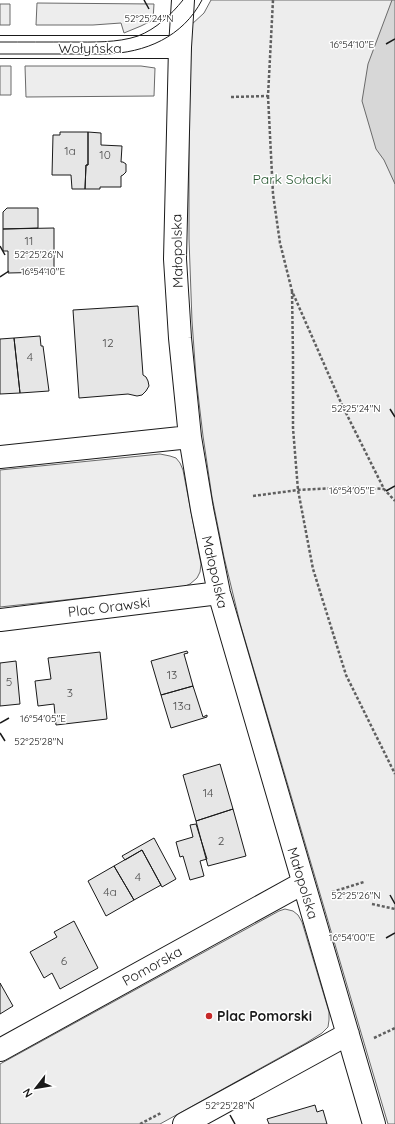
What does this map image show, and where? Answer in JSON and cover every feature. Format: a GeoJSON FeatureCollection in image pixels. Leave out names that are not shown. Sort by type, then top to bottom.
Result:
{"type":"FeatureCollection","features":[{"type":"Feature","properties":{"kind":"street","name":"Małopolska"},"geometry":{"type":"LineString","coordinates":[[183,0],[180,48],[175,259],[180,338],[190,437],[202,509],[219,593],[374,1124]]}},
{"type":"Feature","properties":{"kind":"street","name":"Wołyńska"},"geometry":{"type":"LineString","coordinates":[[0,47],[180,48]]}},
{"type":"Feature","properties":{"kind":"street"},"geometry":{"type":"LineString","coordinates":[[0,457],[190,437]]}},
{"type":"Feature","properties":{"kind":"street","name":"Plac Orawski"},"geometry":{"type":"LineString","coordinates":[[0,620],[219,593]]}},
{"type":"Feature","properties":{"kind":"street","name":"Pomorska"},"geometry":{"type":"LineString","coordinates":[[0,1050],[306,891]]}},
{"type":"Feature","properties":{"kind":"street"},"geometry":{"type":"LineString","coordinates":[[184,1124],[348,1034]]}},
{"type":"Feature","properties":{"kind":"path"},"geometry":{"type":"LineString","coordinates":[[273,0],[268,96],[273,194],[280,243],[292,291],[342,405],[384,489],[395,501]]}},
{"type":"Feature","properties":{"kind":"path"},"geometry":{"type":"LineString","coordinates":[[231,97],[268,96]]}},
{"type":"Feature","properties":{"kind":"path"},"geometry":{"type":"LineString","coordinates":[[292,291],[293,428],[298,490],[314,569],[346,675],[395,774]]}},
{"type":"Feature","properties":{"kind":"path"},"geometry":{"type":"LineString","coordinates":[[253,496],[298,490],[355,487],[384,489]]}},
{"type":"Feature","properties":{"kind":"path"},"geometry":{"type":"LineString","coordinates":[[306,891],[364,882]]}},
{"type":"Feature","properties":{"kind":"path"},"geometry":{"type":"LineString","coordinates":[[372,904],[395,909]]}},
{"type":"Feature","properties":{"kind":"shaded area","name":"Park Sołacki"},"geometry":{"type":"Polygon","coordinates":[[[211,0],[395,0],[395,1124],[388,1124],[240,623],[224,557],[212,497],[196,377],[189,239],[189,84],[191,25],[204,13],[211,0]]]}},
{"type":"Feature","properties":{"kind":"shaded area"},"geometry":{"type":"Polygon","coordinates":[[[392,0],[395,0],[395,184],[384,160],[376,149],[362,101],[368,64],[392,0]]]}},
{"type":"Feature","properties":{"kind":"shaded area"},"geometry":{"type":"Polygon","coordinates":[[[37,3],[154,4],[153,20],[124,33],[121,23],[93,25],[36,25],[37,3]]]}},
{"type":"Feature","properties":{"kind":"shaded area"},"geometry":{"type":"Polygon","coordinates":[[[0,4],[10,4],[10,25],[0,25],[0,4]]]}},
{"type":"Feature","properties":{"kind":"shaded area"},"geometry":{"type":"Polygon","coordinates":[[[0,66],[11,66],[11,95],[0,95],[0,66]]]}},
{"type":"Feature","properties":{"kind":"shaded area"},"geometry":{"type":"Polygon","coordinates":[[[25,66],[141,66],[155,68],[154,96],[26,97],[25,66]]]}},
{"type":"Feature","properties":{"kind":"shaded area"},"geometry":{"type":"Polygon","coordinates":[[[160,454],[176,458],[183,470],[201,564],[200,572],[197,578],[190,584],[183,587],[0,607],[0,470],[160,454]]]}},
{"type":"Feature","properties":{"kind":"shaded area","name":"Plac Pomorski"},"geometry":{"type":"Polygon","coordinates":[[[285,909],[293,911],[298,915],[302,922],[329,1012],[328,1027],[322,1033],[160,1124],[0,1124],[0,1064],[285,909]]]}},
{"type":"Feature","properties":{"kind":"building"},"geometry":{"type":"Polygon","coordinates":[[[60,132],[88,132],[88,165],[86,165],[85,189],[72,189],[71,175],[52,175],[53,135],[60,135],[60,132]]]}},
{"type":"Feature","properties":{"kind":"building"},"geometry":{"type":"Polygon","coordinates":[[[88,132],[101,133],[101,145],[122,146],[121,162],[126,164],[126,172],[121,176],[121,187],[85,189],[86,165],[88,165],[88,132]]]}},
{"type":"Feature","properties":{"kind":"building"},"geometry":{"type":"Polygon","coordinates":[[[7,208],[38,208],[38,228],[3,229],[3,212],[7,208]]]}},
{"type":"Feature","properties":{"kind":"building"},"geometry":{"type":"Polygon","coordinates":[[[54,228],[54,272],[8,273],[8,251],[3,251],[3,229],[54,228]]]}},
{"type":"Feature","properties":{"kind":"building"},"geometry":{"type":"Polygon","coordinates":[[[138,306],[143,375],[146,377],[149,386],[146,391],[142,395],[137,396],[128,394],[79,398],[73,310],[138,306]]]}},
{"type":"Feature","properties":{"kind":"building"},"geometry":{"type":"Polygon","coordinates":[[[40,336],[41,346],[43,346],[49,391],[20,393],[14,338],[40,336]]]}},
{"type":"Feature","properties":{"kind":"building"},"geometry":{"type":"Polygon","coordinates":[[[14,338],[20,393],[0,394],[0,339],[14,338]]]}},
{"type":"Feature","properties":{"kind":"building"},"geometry":{"type":"Polygon","coordinates":[[[187,651],[188,653],[184,654],[193,686],[161,695],[151,661],[187,651]]]}},
{"type":"Feature","properties":{"kind":"building"},"geometry":{"type":"Polygon","coordinates":[[[100,652],[107,719],[56,725],[54,704],[38,706],[35,681],[51,679],[48,658],[100,652]]]}},
{"type":"Feature","properties":{"kind":"building"},"geometry":{"type":"Polygon","coordinates":[[[16,661],[20,704],[0,706],[0,663],[16,661]]]}},
{"type":"Feature","properties":{"kind":"building"},"geometry":{"type":"Polygon","coordinates":[[[193,686],[203,717],[207,715],[207,717],[171,728],[161,695],[193,686]]]}},
{"type":"Feature","properties":{"kind":"building"},"geometry":{"type":"Polygon","coordinates":[[[220,764],[233,809],[196,821],[183,775],[220,764]]]}},
{"type":"Feature","properties":{"kind":"building"},"geometry":{"type":"Polygon","coordinates":[[[233,809],[246,856],[208,866],[196,821],[233,809]]]}},
{"type":"Feature","properties":{"kind":"building"},"geometry":{"type":"Polygon","coordinates":[[[196,824],[207,859],[200,861],[204,876],[190,880],[183,856],[180,857],[176,842],[193,837],[190,825],[196,824]]]}},
{"type":"Feature","properties":{"kind":"building"},"geometry":{"type":"Polygon","coordinates":[[[154,838],[176,879],[162,887],[142,850],[125,860],[122,856],[154,838]]]}},
{"type":"Feature","properties":{"kind":"building"},"geometry":{"type":"Polygon","coordinates":[[[142,850],[161,885],[134,900],[114,866],[142,850]]]}},
{"type":"Feature","properties":{"kind":"building"},"geometry":{"type":"Polygon","coordinates":[[[114,866],[134,900],[106,916],[88,881],[114,866]]]}},
{"type":"Feature","properties":{"kind":"building"},"geometry":{"type":"Polygon","coordinates":[[[74,921],[98,968],[60,989],[52,973],[44,978],[30,952],[57,937],[54,932],[74,921]]]}},
{"type":"Feature","properties":{"kind":"building"},"geometry":{"type":"Polygon","coordinates":[[[0,983],[13,1006],[0,1014],[0,983]]]}},
{"type":"Feature","properties":{"kind":"building"},"geometry":{"type":"Polygon","coordinates":[[[315,1105],[317,1112],[323,1110],[327,1124],[269,1124],[267,1119],[315,1105]]]}},
{"type":"Feature","properties":{"kind":"tram line"},"geometry":{"type":"LineString","coordinates":[[0,42],[96,42],[130,38],[145,33],[157,25],[183,0]]}},
{"type":"Feature","properties":{"kind":"tram line"},"geometry":{"type":"LineString","coordinates":[[0,54],[105,54],[134,50],[148,46],[174,33],[194,13],[202,0]]}},
{"type":"Feature","properties":{"kind":"place","name":"Plac Pomorski"},"geometry":{"type":"Point","coordinates":[209,1016]}}]}
